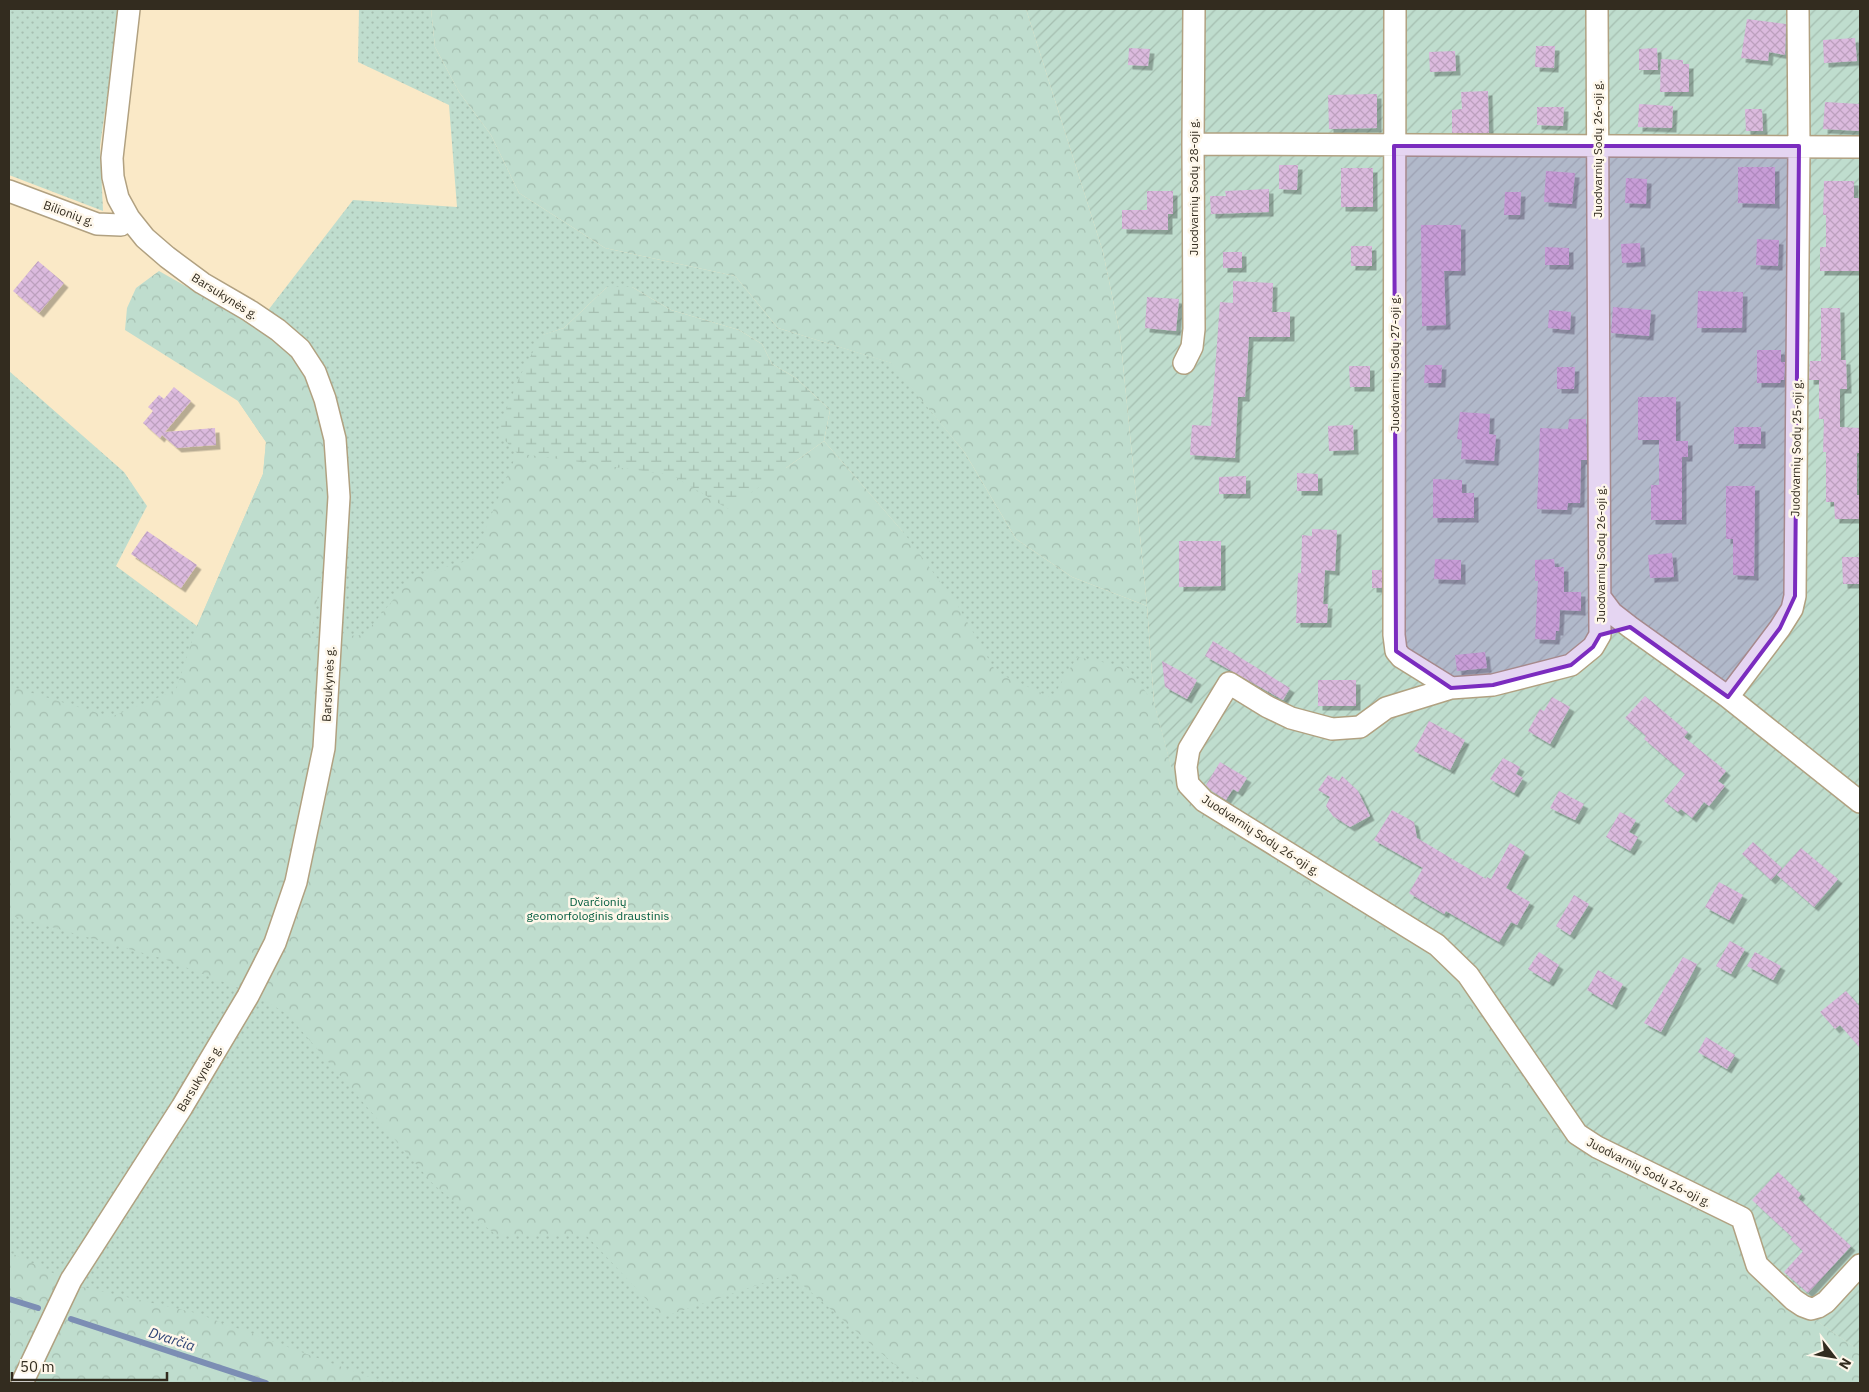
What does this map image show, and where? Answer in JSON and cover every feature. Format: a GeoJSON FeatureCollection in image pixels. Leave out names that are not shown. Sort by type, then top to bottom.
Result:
{"type":"FeatureCollection","features":[{"type":"Feature","properties":{"kind":"street","name":"Barsukynės g."},"geometry":{"type":"LineString","coordinates":[[22,1383],[71,1280],[182,1108],[248,996],[275,943],[296,882],[324,748],[339,497],[335,439],[325,399],[315,372],[300,350],[278,330],[202,283],[167,257],[145,238],[128,218],[118,198],[113,177],[112,158],[129,9]]}},
{"type":"Feature","properties":{"kind":"street","name":"Juodvarnių Sodų 28-oji g."},"geometry":{"type":"LineString","coordinates":[[1184,363],[1192,347],[1194,329],[1192,144],[1194,9]]}},
{"type":"Feature","properties":{"kind":"street","name":"Juodvarnių Sodų 27-oji g."},"geometry":{"type":"LineString","coordinates":[[1395,9],[1395,643],[1396,651],[1401,657],[1451,688]]}},
{"type":"Feature","properties":{"kind":"street","name":"Juodvarnių Sodų 26-oji g."},"geometry":{"type":"LineString","coordinates":[[1597,9],[1600,635],[1593,647],[1571,665],[1493,685],[1451,688],[1386,708],[1360,726],[1332,729],[1291,718],[1268,707],[1229,683],[1189,749],[1186,766],[1188,784],[1204,801],[1437,945],[1468,975],[1577,1134],[1597,1147],[1742,1218],[1757,1265],[1794,1300],[1811,1309],[1818,1307],[1826,1302],[1860,1265]]}},
{"type":"Feature","properties":{"kind":"street","name":"Juodvarnių Sodų 25-oji g."},"geometry":{"type":"LineString","coordinates":[[1728,697],[1780,628],[1792,609],[1795,596],[1799,146],[1798,9]]}},
{"type":"Feature","properties":{"kind":"street"},"geometry":{"type":"LineString","coordinates":[[1192,144],[1860,147]]}},
{"type":"Feature","properties":{"kind":"street","name":"Bilionių g."},"geometry":{"type":"LineString","coordinates":[[9,191],[97,224],[121,225],[128,218]]}},
{"type":"Feature","properties":{"kind":"street"},"geometry":{"type":"LineString","coordinates":[[1600,597],[1612,613],[1728,697],[1860,802]]}},
{"type":"Feature","properties":{"kind":"street"},"geometry":{"type":"LineString","coordinates":[[1600,635],[1630,627]]}},
{"type":"Feature","properties":{"kind":"highlighted area"},"geometry":{"type":"Polygon","coordinates":[[[1394,146],[1799,146],[1795,596],[1780,628],[1728,697],[1630,627],[1600,635],[1593,647],[1571,665],[1493,685],[1451,688],[1396,651],[1394,146]]]}},
{"type":"Feature","properties":{"kind":"green space"},"geometry":{"type":"Polygon","coordinates":[[[9,9],[120,9],[100,146],[103,211],[9,175],[9,9]]]}},
{"type":"Feature","properties":{"kind":"green space","name":"Dvarčionių geomorfologinis draustinis"},"geometry":{"type":"Polygon","coordinates":[[[359,9],[431,9],[435,47],[459,92],[491,135],[519,193],[605,248],[735,276],[778,328],[892,363],[965,453],[1016,539],[1072,577],[1147,606],[1154,703],[1172,770],[1207,809],[1597,1159],[1660,1191],[1786,1300],[1860,1351],[1860,1383],[9,1383],[9,371],[124,472],[147,506],[116,566],[197,626],[263,474],[266,442],[238,401],[256,326],[353,200],[457,207],[449,105],[358,62],[359,9]],[[607,287],[564,328],[543,335],[903,532],[824,441],[830,410],[796,378],[772,364],[762,344],[739,330],[671,310],[632,287],[607,287]]]}},
{"type":"Feature","properties":{"kind":"green space"},"geometry":{"type":"Polygon","coordinates":[[[431,9],[1026,9],[1103,252],[1120,334],[1147,606],[1072,577],[1016,539],[965,453],[891,363],[778,328],[735,276],[605,248],[519,193],[491,135],[459,92],[435,47],[431,9]]]}},
{"type":"Feature","properties":{"kind":"green space"},"geometry":{"type":"Polygon","coordinates":[[[1026,9],[1860,9],[1860,1351],[1786,1300],[1750,1267],[1732,1222],[1660,1191],[1597,1159],[1559,1126],[1503,1029],[1444,960],[1207,809],[1172,770],[1154,703],[1147,606],[1120,334],[1103,252],[1026,9]]]}},
{"type":"Feature","properties":{"kind":"green space","name":"Dvarčionių geomorfologinis draustinis"},"geometry":{"type":"Polygon","coordinates":[[[159,271],[281,342],[300,362],[313,391],[327,443],[330,522],[311,638],[364,635],[412,577],[473,559],[517,453],[672,475],[728,509],[824,441],[904,533],[958,606],[996,672],[1052,698],[1077,657],[1127,667],[1154,703],[1172,770],[1444,960],[1503,1029],[1559,1126],[1597,1159],[1660,1191],[1732,1222],[1786,1300],[1860,1351],[1860,1383],[927,1383],[894,1364],[790,1274],[663,1317],[585,1234],[496,1235],[434,1185],[288,1015],[257,995],[164,959],[9,915],[9,686],[111,717],[176,690],[197,626],[263,474],[266,442],[238,401],[125,330],[127,308],[136,288],[159,271]]]}},
{"type":"Feature","properties":{"kind":"green space"},"geometry":{"type":"Polygon","coordinates":[[[607,287],[632,287],[671,310],[739,330],[762,344],[772,364],[796,378],[830,410],[824,441],[728,509],[672,475],[517,453],[497,432],[520,376],[542,335],[564,328],[607,287]]]}},
{"type":"Feature","properties":{"kind":"green space"},"geometry":{"type":"Polygon","coordinates":[[[9,1252],[61,1277],[30,1337],[11,1383],[9,1383],[9,1252]]]}},
{"type":"Feature","properties":{"kind":"green space"},"geometry":{"type":"Polygon","coordinates":[[[78,1286],[196,1313],[385,1383],[32,1383],[78,1286]]]}},
{"type":"Feature","properties":{"kind":"building"},"geometry":{"type":"Polygon","coordinates":[[[1747,19],[1786,24],[1785,55],[1769,52],[1768,61],[1741,58],[1747,19]]]}},
{"type":"Feature","properties":{"kind":"building"},"geometry":{"type":"Polygon","coordinates":[[[1855,38],[1857,61],[1824,63],[1823,40],[1855,38]]]}},
{"type":"Feature","properties":{"kind":"building"},"geometry":{"type":"Polygon","coordinates":[[[1536,46],[1555,46],[1554,68],[1535,67],[1536,46]]]}},
{"type":"Feature","properties":{"kind":"building"},"geometry":{"type":"Polygon","coordinates":[[[1129,48],[1150,49],[1148,66],[1128,65],[1129,48]]]}},
{"type":"Feature","properties":{"kind":"building"},"geometry":{"type":"Polygon","coordinates":[[[1657,48],[1658,70],[1639,70],[1639,49],[1657,48]]]}},
{"type":"Feature","properties":{"kind":"building"},"geometry":{"type":"Polygon","coordinates":[[[1455,51],[1456,71],[1430,72],[1429,52],[1455,51]]]}},
{"type":"Feature","properties":{"kind":"building"},"geometry":{"type":"Polygon","coordinates":[[[1661,59],[1683,60],[1683,64],[1689,64],[1689,92],[1660,92],[1661,59]]]}},
{"type":"Feature","properties":{"kind":"building"},"geometry":{"type":"Polygon","coordinates":[[[1488,91],[1489,133],[1452,133],[1452,110],[1462,109],[1461,92],[1488,91]]]}},
{"type":"Feature","properties":{"kind":"building"},"geometry":{"type":"Polygon","coordinates":[[[1377,94],[1377,128],[1329,129],[1328,95],[1377,94]]]}},
{"type":"Feature","properties":{"kind":"building"},"geometry":{"type":"Polygon","coordinates":[[[1825,102],[1860,104],[1860,131],[1823,129],[1825,102]]]}},
{"type":"Feature","properties":{"kind":"building"},"geometry":{"type":"Polygon","coordinates":[[[1639,104],[1673,106],[1672,128],[1638,127],[1639,104]]]}},
{"type":"Feature","properties":{"kind":"building"},"geometry":{"type":"Polygon","coordinates":[[[1537,107],[1564,107],[1563,126],[1537,125],[1537,107]]]}},
{"type":"Feature","properties":{"kind":"building"},"geometry":{"type":"Polygon","coordinates":[[[1745,109],[1762,109],[1763,131],[1746,131],[1745,109]]]}},
{"type":"Feature","properties":{"kind":"building"},"geometry":{"type":"Polygon","coordinates":[[[1279,165],[1298,165],[1297,190],[1279,189],[1279,165]]]}},
{"type":"Feature","properties":{"kind":"building"},"geometry":{"type":"Polygon","coordinates":[[[1738,167],[1775,167],[1775,204],[1738,203],[1738,167]]]}},
{"type":"Feature","properties":{"kind":"building"},"geometry":{"type":"Polygon","coordinates":[[[1341,168],[1373,168],[1373,207],[1341,207],[1341,168]]]}},
{"type":"Feature","properties":{"kind":"building"},"geometry":{"type":"Polygon","coordinates":[[[1546,171],[1575,173],[1572,204],[1544,202],[1546,171]]]}},
{"type":"Feature","properties":{"kind":"building"},"geometry":{"type":"Polygon","coordinates":[[[1626,178],[1647,179],[1646,204],[1625,203],[1626,178]]]}},
{"type":"Feature","properties":{"kind":"building"},"geometry":{"type":"Polygon","coordinates":[[[1824,181],[1854,181],[1854,198],[1860,198],[1860,271],[1820,271],[1820,247],[1826,247],[1826,215],[1823,215],[1824,181]]]}},
{"type":"Feature","properties":{"kind":"building"},"geometry":{"type":"Polygon","coordinates":[[[1269,189],[1269,212],[1211,214],[1210,196],[1226,196],[1225,191],[1269,189]]]}},
{"type":"Feature","properties":{"kind":"building"},"geometry":{"type":"Polygon","coordinates":[[[1147,191],[1173,191],[1173,214],[1168,214],[1168,230],[1122,229],[1122,210],[1147,210],[1147,191]]]}},
{"type":"Feature","properties":{"kind":"building"},"geometry":{"type":"Polygon","coordinates":[[[1505,192],[1521,192],[1520,215],[1504,215],[1505,192]]]}},
{"type":"Feature","properties":{"kind":"building"},"geometry":{"type":"Polygon","coordinates":[[[1421,225],[1461,225],[1461,271],[1444,271],[1446,325],[1422,326],[1421,225]]]}},
{"type":"Feature","properties":{"kind":"building"},"geometry":{"type":"Polygon","coordinates":[[[1757,239],[1779,240],[1778,266],[1756,265],[1757,239]]]}},
{"type":"Feature","properties":{"kind":"building"},"geometry":{"type":"Polygon","coordinates":[[[1640,243],[1641,262],[1622,263],[1621,244],[1640,243]]]}},
{"type":"Feature","properties":{"kind":"building"},"geometry":{"type":"Polygon","coordinates":[[[1351,246],[1372,246],[1372,266],[1351,266],[1351,246]]]}},
{"type":"Feature","properties":{"kind":"building"},"geometry":{"type":"Polygon","coordinates":[[[1545,247],[1569,248],[1569,265],[1545,265],[1545,247]]]}},
{"type":"Feature","properties":{"kind":"building"},"geometry":{"type":"Polygon","coordinates":[[[1223,252],[1242,252],[1242,268],[1223,268],[1223,252]]]}},
{"type":"Feature","properties":{"kind":"building"},"geometry":{"type":"Polygon","coordinates":[[[38,261],[64,283],[39,313],[13,291],[38,261]]]}},
{"type":"Feature","properties":{"kind":"building"},"geometry":{"type":"Polygon","coordinates":[[[1233,281],[1273,283],[1272,312],[1290,312],[1290,337],[1249,337],[1245,397],[1238,397],[1235,458],[1190,455],[1192,425],[1211,426],[1220,302],[1233,303],[1233,281]]]}},
{"type":"Feature","properties":{"kind":"building"},"geometry":{"type":"Polygon","coordinates":[[[1698,291],[1743,292],[1742,328],[1697,328],[1698,291]]]}},
{"type":"Feature","properties":{"kind":"building"},"geometry":{"type":"Polygon","coordinates":[[[1147,297],[1179,299],[1176,331],[1145,328],[1147,297]]]}},
{"type":"Feature","properties":{"kind":"building"},"geometry":{"type":"Polygon","coordinates":[[[1613,307],[1651,310],[1649,336],[1611,333],[1613,307]]]}},
{"type":"Feature","properties":{"kind":"building"},"geometry":{"type":"Polygon","coordinates":[[[1821,308],[1840,308],[1841,360],[1846,360],[1847,389],[1840,389],[1840,427],[1860,428],[1860,453],[1857,453],[1857,495],[1860,495],[1860,519],[1835,519],[1834,502],[1826,502],[1826,452],[1823,452],[1824,419],[1819,419],[1819,380],[1809,380],[1810,361],[1821,361],[1821,308]]]}},
{"type":"Feature","properties":{"kind":"building"},"geometry":{"type":"Polygon","coordinates":[[[1549,310],[1571,312],[1570,330],[1548,328],[1549,310]]]}},
{"type":"Feature","properties":{"kind":"building"},"geometry":{"type":"Polygon","coordinates":[[[1757,350],[1781,350],[1781,362],[1785,362],[1784,380],[1781,380],[1780,383],[1757,383],[1757,350]]]}},
{"type":"Feature","properties":{"kind":"building"},"geometry":{"type":"Polygon","coordinates":[[[1425,365],[1442,365],[1441,383],[1424,383],[1425,365]]]}},
{"type":"Feature","properties":{"kind":"building"},"geometry":{"type":"Polygon","coordinates":[[[1349,366],[1370,366],[1370,387],[1350,387],[1349,366]]]}},
{"type":"Feature","properties":{"kind":"building"},"geometry":{"type":"Polygon","coordinates":[[[1557,367],[1575,367],[1574,389],[1557,389],[1557,367]]]}},
{"type":"Feature","properties":{"kind":"building"},"geometry":{"type":"Polygon","coordinates":[[[174,387],[191,401],[165,432],[215,428],[216,445],[177,448],[162,435],[160,438],[143,423],[153,411],[148,407],[159,395],[164,399],[174,387]]]}},
{"type":"Feature","properties":{"kind":"building"},"geometry":{"type":"Polygon","coordinates":[[[1638,397],[1676,397],[1676,441],[1688,441],[1688,457],[1682,457],[1682,520],[1651,520],[1651,485],[1659,485],[1659,440],[1638,440],[1638,397]]]}},
{"type":"Feature","properties":{"kind":"building"},"geometry":{"type":"Polygon","coordinates":[[[1460,412],[1490,414],[1489,434],[1496,435],[1494,461],[1461,459],[1462,440],[1457,439],[1460,412]]]}},
{"type":"Feature","properties":{"kind":"building"},"geometry":{"type":"Polygon","coordinates":[[[1569,419],[1586,419],[1587,460],[1581,460],[1580,503],[1568,503],[1567,510],[1537,509],[1540,428],[1568,429],[1569,419]]]}},
{"type":"Feature","properties":{"kind":"building"},"geometry":{"type":"Polygon","coordinates":[[[1353,425],[1354,450],[1329,451],[1328,426],[1353,425]]]}},
{"type":"Feature","properties":{"kind":"building"},"geometry":{"type":"Polygon","coordinates":[[[1734,427],[1761,427],[1761,444],[1734,444],[1734,427]]]}},
{"type":"Feature","properties":{"kind":"building"},"geometry":{"type":"Polygon","coordinates":[[[1297,473],[1318,474],[1318,491],[1297,491],[1297,473]]]}},
{"type":"Feature","properties":{"kind":"building"},"geometry":{"type":"Polygon","coordinates":[[[1246,476],[1246,494],[1219,494],[1219,477],[1246,476]]]}},
{"type":"Feature","properties":{"kind":"building"},"geometry":{"type":"Polygon","coordinates":[[[1433,479],[1462,480],[1462,493],[1474,493],[1474,518],[1433,518],[1433,479]]]}},
{"type":"Feature","properties":{"kind":"building"},"geometry":{"type":"Polygon","coordinates":[[[1726,486],[1755,486],[1754,576],[1733,575],[1733,539],[1726,539],[1726,486]]]}},
{"type":"Feature","properties":{"kind":"building"},"geometry":{"type":"Polygon","coordinates":[[[1312,529],[1337,530],[1335,571],[1325,570],[1323,604],[1328,604],[1327,623],[1296,623],[1298,573],[1301,573],[1302,535],[1312,536],[1312,529]]]}},
{"type":"Feature","properties":{"kind":"building"},"geometry":{"type":"Polygon","coordinates":[[[147,531],[197,565],[181,588],[131,554],[147,531]]]}},
{"type":"Feature","properties":{"kind":"building"},"geometry":{"type":"Polygon","coordinates":[[[1179,541],[1221,541],[1221,586],[1179,587],[1179,541]]]}},
{"type":"Feature","properties":{"kind":"building"},"geometry":{"type":"Polygon","coordinates":[[[1672,553],[1674,577],[1650,578],[1648,555],[1672,553]]]}},
{"type":"Feature","properties":{"kind":"building"},"geometry":{"type":"Polygon","coordinates":[[[1842,557],[1860,557],[1860,584],[1843,584],[1842,557]]]}},
{"type":"Feature","properties":{"kind":"building"},"geometry":{"type":"Polygon","coordinates":[[[1435,559],[1461,560],[1461,580],[1434,579],[1435,559]]]}},
{"type":"Feature","properties":{"kind":"building"},"geometry":{"type":"Polygon","coordinates":[[[1554,559],[1555,567],[1564,567],[1564,592],[1581,592],[1581,611],[1560,610],[1559,631],[1556,631],[1555,640],[1535,639],[1538,581],[1535,581],[1535,560],[1554,559]]]}},
{"type":"Feature","properties":{"kind":"building"},"geometry":{"type":"Polygon","coordinates":[[[1372,570],[1382,570],[1382,588],[1372,588],[1372,570]]]}},
{"type":"Feature","properties":{"kind":"building"},"geometry":{"type":"Polygon","coordinates":[[[1213,641],[1290,688],[1283,700],[1205,656],[1213,641]]]}},
{"type":"Feature","properties":{"kind":"building"},"geometry":{"type":"Polygon","coordinates":[[[1485,652],[1487,668],[1457,671],[1455,655],[1485,652]]]}},
{"type":"Feature","properties":{"kind":"building"},"geometry":{"type":"Polygon","coordinates":[[[1162,661],[1197,680],[1187,699],[1165,687],[1162,661]]]}},
{"type":"Feature","properties":{"kind":"building"},"geometry":{"type":"Polygon","coordinates":[[[1318,680],[1356,680],[1356,706],[1318,706],[1318,680]]]}},
{"type":"Feature","properties":{"kind":"building"},"geometry":{"type":"Polygon","coordinates":[[[1645,696],[1688,732],[1684,737],[1726,771],[1718,781],[1725,786],[1709,806],[1704,802],[1692,818],[1681,809],[1678,812],[1664,801],[1685,774],[1644,739],[1646,736],[1625,718],[1645,696]]]}},
{"type":"Feature","properties":{"kind":"building"},"geometry":{"type":"Polygon","coordinates":[[[1552,697],[1570,707],[1550,744],[1528,731],[1540,709],[1544,711],[1552,697]]]}},
{"type":"Feature","properties":{"kind":"building"},"geometry":{"type":"Polygon","coordinates":[[[1429,721],[1465,740],[1450,770],[1414,751],[1429,721]]]}},
{"type":"Feature","properties":{"kind":"building"},"geometry":{"type":"Polygon","coordinates":[[[1503,758],[1520,767],[1516,774],[1523,778],[1514,793],[1490,779],[1503,758]]]}},
{"type":"Feature","properties":{"kind":"building"},"geometry":{"type":"Polygon","coordinates":[[[1220,762],[1247,778],[1238,792],[1233,789],[1226,800],[1206,785],[1220,762]]]}},
{"type":"Feature","properties":{"kind":"building"},"geometry":{"type":"Polygon","coordinates":[[[1328,775],[1339,781],[1342,776],[1358,791],[1370,816],[1350,827],[1333,816],[1326,806],[1330,797],[1318,790],[1328,775]]]}},
{"type":"Feature","properties":{"kind":"building"},"geometry":{"type":"Polygon","coordinates":[[[1559,791],[1584,804],[1575,820],[1550,808],[1559,791]]]}},
{"type":"Feature","properties":{"kind":"building"},"geometry":{"type":"Polygon","coordinates":[[[1392,810],[1414,822],[1417,838],[1486,879],[1487,877],[1491,879],[1510,843],[1525,852],[1506,888],[1530,902],[1517,925],[1511,922],[1499,942],[1446,911],[1444,914],[1409,893],[1423,868],[1374,840],[1392,810]]]}},
{"type":"Feature","properties":{"kind":"building"},"geometry":{"type":"Polygon","coordinates":[[[1620,812],[1636,820],[1629,832],[1638,837],[1630,851],[1606,837],[1620,812]]]}},
{"type":"Feature","properties":{"kind":"building"},"geometry":{"type":"Polygon","coordinates":[[[1753,842],[1782,868],[1771,880],[1742,854],[1753,842]]]}},
{"type":"Feature","properties":{"kind":"building"},"geometry":{"type":"Polygon","coordinates":[[[1801,848],[1838,879],[1814,907],[1777,875],[1801,848]]]}},
{"type":"Feature","properties":{"kind":"building"},"geometry":{"type":"Polygon","coordinates":[[[1719,882],[1743,895],[1729,920],[1705,907],[1719,882]]]}},
{"type":"Feature","properties":{"kind":"building"},"geometry":{"type":"Polygon","coordinates":[[[1574,895],[1589,904],[1570,935],[1556,926],[1574,895]]]}},
{"type":"Feature","properties":{"kind":"building"},"geometry":{"type":"Polygon","coordinates":[[[1730,941],[1745,949],[1731,974],[1716,966],[1730,941]]]}},
{"type":"Feature","properties":{"kind":"building"},"geometry":{"type":"Polygon","coordinates":[[[1539,952],[1559,965],[1549,982],[1528,969],[1539,952]]]}},
{"type":"Feature","properties":{"kind":"building"},"geometry":{"type":"Polygon","coordinates":[[[1755,952],[1781,966],[1773,980],[1747,966],[1755,952]]]}},
{"type":"Feature","properties":{"kind":"building"},"geometry":{"type":"Polygon","coordinates":[[[1683,957],[1697,964],[1661,1032],[1644,1023],[1683,957]]]}},
{"type":"Feature","properties":{"kind":"building"},"geometry":{"type":"Polygon","coordinates":[[[1598,970],[1623,984],[1612,1005],[1587,990],[1598,970]]]}},
{"type":"Feature","properties":{"kind":"building"},"geometry":{"type":"Polygon","coordinates":[[[1846,991],[1860,1007],[1860,1048],[1840,1025],[1835,1029],[1820,1012],[1846,991]]]}},
{"type":"Feature","properties":{"kind":"building"},"geometry":{"type":"Polygon","coordinates":[[[1706,1037],[1735,1055],[1727,1069],[1698,1052],[1706,1037]]]}},
{"type":"Feature","properties":{"kind":"building"},"geometry":{"type":"Polygon","coordinates":[[[1778,1172],[1801,1194],[1798,1198],[1851,1246],[1808,1293],[1784,1272],[1803,1251],[1790,1239],[1792,1237],[1752,1200],[1778,1172]]]}},
{"type":"Feature","properties":{"kind":"waterway","name":"Dvarčia"},"geometry":{"type":"LineString","coordinates":[[9,1299],[38,1308]]}},
{"type":"Feature","properties":{"kind":"waterway","name":"Dvarčia"},"geometry":{"type":"LineString","coordinates":[[71,1319],[266,1383]]}}]}
